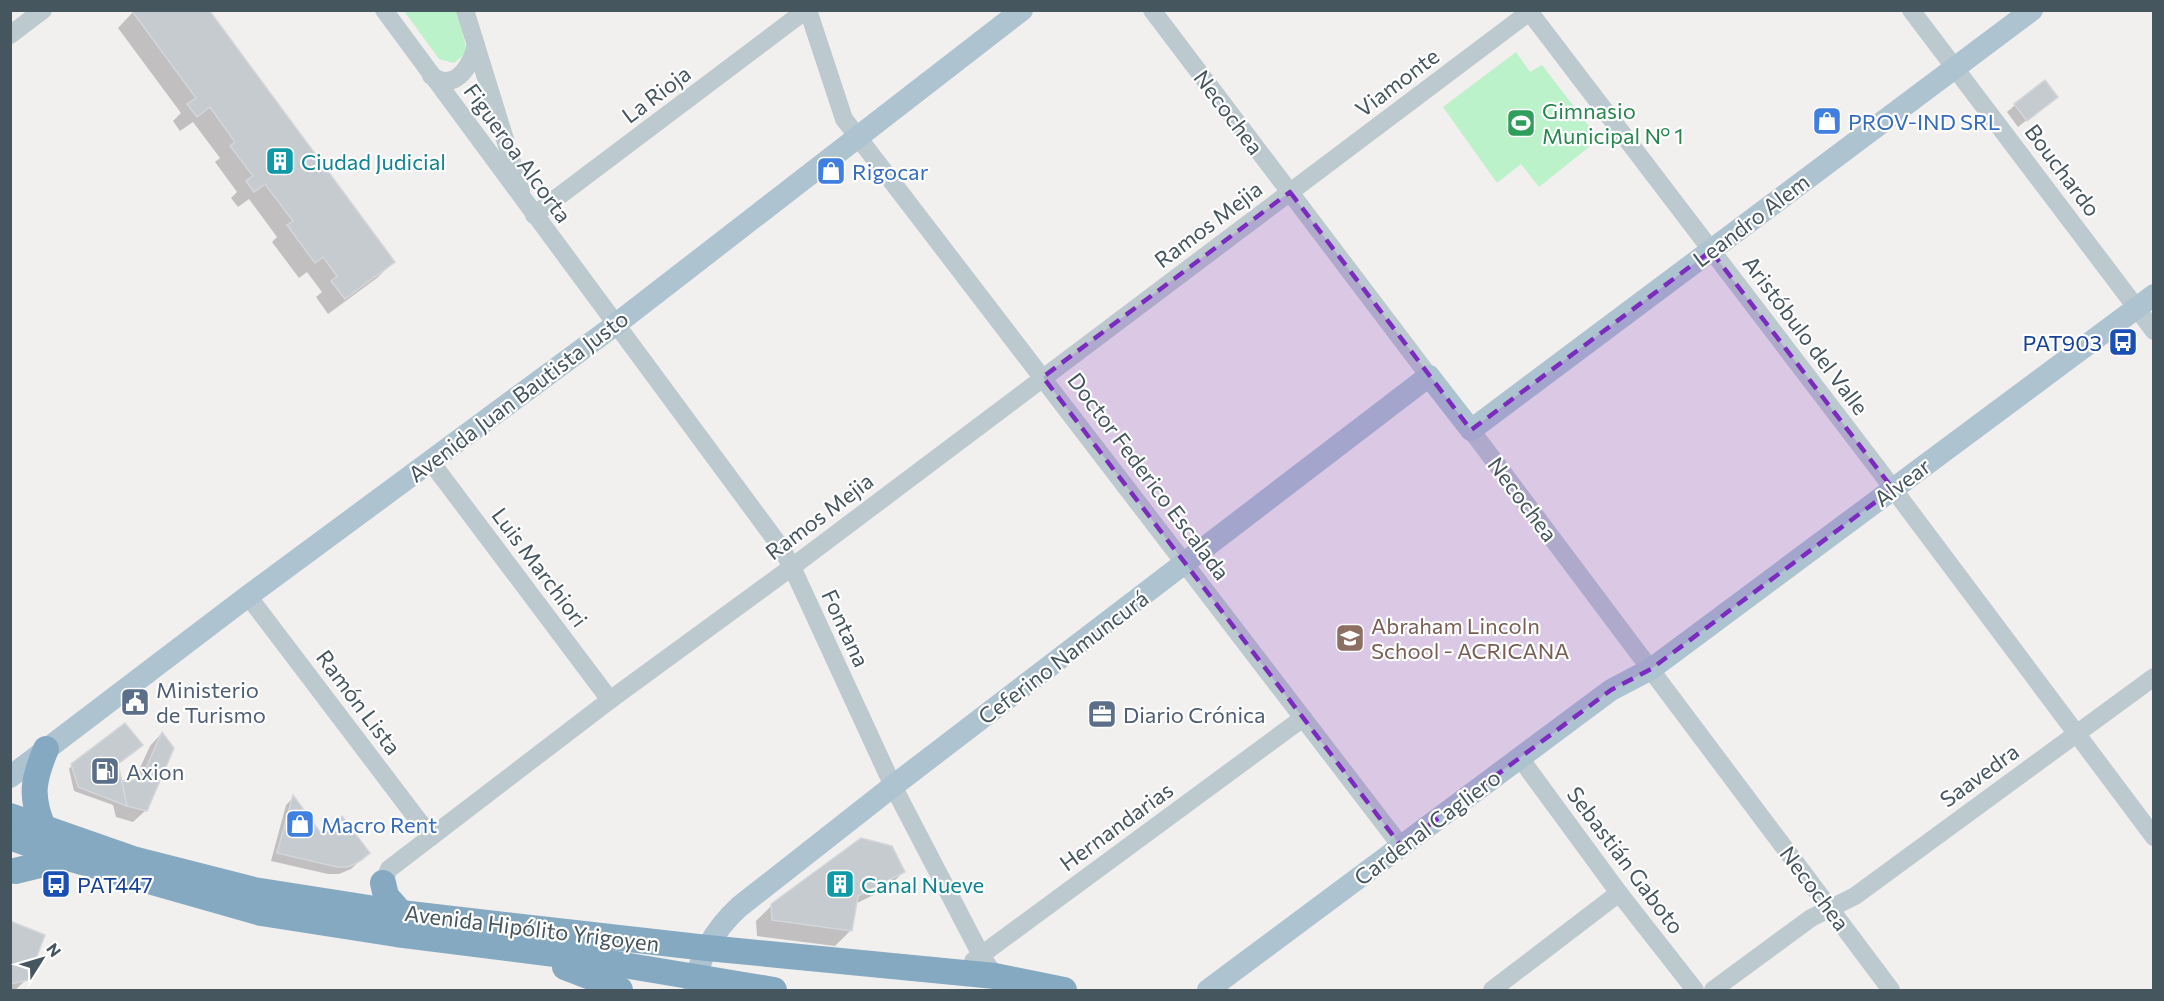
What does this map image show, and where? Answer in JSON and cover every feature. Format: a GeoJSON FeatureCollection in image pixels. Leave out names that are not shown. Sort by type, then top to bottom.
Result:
{"type":"FeatureCollection","features":[{"type":"Feature","properties":{"kind":"highway"},"geometry":{"type":"LineString","coordinates":[[44,827],[34,801],[34,787],[36,771],[46,750]]}},
{"type":"Feature","properties":{"kind":"highway","name":"Avenida Hipólito Yrigoyen"},"geometry":{"type":"LineString","coordinates":[[10,816],[133,859],[231,886],[401,913],[707,948],[995,976],[1064,990]]}},
{"type":"Feature","properties":{"kind":"highway","name":"Avenida Hipólito Yrigoyen"},"geometry":{"type":"LineString","coordinates":[[10,837],[68,858],[261,913],[475,944]]}},
{"type":"Feature","properties":{"kind":"highway"},"geometry":{"type":"LineString","coordinates":[[13,870],[68,858]]}},
{"type":"Feature","properties":{"kind":"highway"},"geometry":{"type":"LineString","coordinates":[[383,883],[386,896],[401,913]]}},
{"type":"Feature","properties":{"kind":"highway"},"geometry":{"type":"LineString","coordinates":[[475,944],[563,955],[695,984],[774,990]]}},
{"type":"Feature","properties":{"kind":"highway"},"geometry":{"type":"LineString","coordinates":[[475,944],[576,971],[621,990]]}},
{"type":"Feature","properties":{"kind":"main road","name":"Avenida Juan Bautista Justo"},"geometry":{"type":"LineString","coordinates":[[10,777],[248,596],[615,325],[1022,10]]}},
{"type":"Feature","properties":{"kind":"main road","name":"Leandro Alem"},"geometry":{"type":"LineString","coordinates":[[1471,430],[2032,10]]}},
{"type":"Feature","properties":{"kind":"main road","name":"Alvear"},"geometry":{"type":"LineString","coordinates":[[1651,669],[2145,301]]}},
{"type":"Feature","properties":{"kind":"main road","name":"Necochea"},"geometry":{"type":"LineString","coordinates":[[1429,376],[1471,430]]}},
{"type":"Feature","properties":{"kind":"main road","name":"Ceferino Namuncurá"},"geometry":{"type":"LineString","coordinates":[[695,984],[707,948],[720,926],[734,912],[893,786],[1429,376]]}},
{"type":"Feature","properties":{"kind":"main road","name":"Cardenal Cagliero"},"geometry":{"type":"LineString","coordinates":[[1208,990],[1611,690],[1651,669]]}},
{"type":"Feature","properties":{"kind":"street"},"geometry":{"type":"LineString","coordinates":[[10,35],[43,10]]}},
{"type":"Feature","properties":{"kind":"street","name":"Figueroa Alcorta"},"geometry":{"type":"LineString","coordinates":[[384,10],[615,325]]}},
{"type":"Feature","properties":{"kind":"street"},"geometry":{"type":"LineString","coordinates":[[465,10],[530,210]]}},
{"type":"Feature","properties":{"kind":"street","name":"Doctor Federico Escalada"},"geometry":{"type":"LineString","coordinates":[[807,10],[844,118],[1401,846]]}},
{"type":"Feature","properties":{"kind":"street","name":"La Rioja"},"geometry":{"type":"LineString","coordinates":[[530,210],[807,10]]}},
{"type":"Feature","properties":{"kind":"street","name":"Necochea"},"geometry":{"type":"LineString","coordinates":[[1152,10],[1429,376]]}},
{"type":"Feature","properties":{"kind":"street","name":"Bouchardo"},"geometry":{"type":"LineString","coordinates":[[1911,10],[1955,68],[2145,301],[2154,331]]}},
{"type":"Feature","properties":{"kind":"street","name":"Viamonte"},"geometry":{"type":"LineString","coordinates":[[1290,192],[1530,11]]}},
{"type":"Feature","properties":{"kind":"street","name":"Aristóbulo del Valle"},"geometry":{"type":"LineString","coordinates":[[1530,11],[2154,837]]}},
{"type":"Feature","properties":{"kind":"street"},"geometry":{"type":"LineString","coordinates":[[431,76],[448,81],[454,78],[470,63],[476,45]]}},
{"type":"Feature","properties":{"kind":"street","name":"Ramos Mejia"},"geometry":{"type":"LineString","coordinates":[[383,883],[389,869],[610,700],[792,567],[1290,192]]}},
{"type":"Feature","properties":{"kind":"street","name":"Fontana"},"geometry":{"type":"LineString","coordinates":[[615,325],[780,546],[792,567],[893,786],[981,955],[995,976]]}},
{"type":"Feature","properties":{"kind":"street","name":"Necochea"},"geometry":{"type":"LineString","coordinates":[[1471,430],[1891,990]]}},
{"type":"Feature","properties":{"kind":"street","name":"Luis Marchiori"},"geometry":{"type":"LineString","coordinates":[[431,462],[610,700]]}},
{"type":"Feature","properties":{"kind":"street","name":"Ramón Lista"},"geometry":{"type":"LineString","coordinates":[[248,596],[431,837]]}},
{"type":"Feature","properties":{"kind":"street","name":"Saavedra"},"geometry":{"type":"LineString","coordinates":[[1713,990],[1811,918],[1855,896],[2154,677]]}},
{"type":"Feature","properties":{"kind":"street","name":"Hernandarias"},"geometry":{"type":"LineString","coordinates":[[957,973],[1303,718]]}},
{"type":"Feature","properties":{"kind":"street","name":"Sebastián Gaboto"},"geometry":{"type":"LineString","coordinates":[[1520,758],[1619,893],[1695,990]]}},
{"type":"Feature","properties":{"kind":"street"},"geometry":{"type":"LineString","coordinates":[[1492,990],[1619,893]]}},
{"type":"Feature","properties":{"kind":"highlighted area"},"geometry":{"type":"Polygon","coordinates":[[[1290,192],[1471,430],[1711,251],[1893,489],[1651,669],[1611,690],[1401,846],[1043,377],[1290,192]]]}},
{"type":"Feature","properties":{"kind":"green space"},"geometry":{"type":"Polygon","coordinates":[[[404,11],[457,11],[467,52],[454,63],[439,59],[404,11]]]}},
{"type":"Feature","properties":{"kind":"green space","name":"Gimnasio Municipal Nº 1"},"geometry":{"type":"Polygon","coordinates":[[[1516,52],[1530,72],[1542,65],[1599,139],[1539,187],[1521,164],[1497,183],[1443,107],[1516,52]]]}},
{"type":"Feature","properties":{"kind":"building","name":"Ciudad Judicial"},"geometry":{"type":"Polygon","coordinates":[[[209,10],[395,262],[345,299],[331,281],[337,276],[323,257],[315,263],[287,225],[293,221],[265,184],[254,192],[246,181],[253,176],[230,146],[235,142],[210,107],[197,117],[187,104],[196,98],[132,11],[209,10]]]}},
{"type":"Feature","properties":{"kind":"building"},"geometry":{"type":"Polygon","coordinates":[[[2045,80],[2058,97],[2027,121],[2014,104],[2045,80]]]}},
{"type":"Feature","properties":{"kind":"building"},"geometry":{"type":"Polygon","coordinates":[[[125,723],[143,745],[118,764],[127,806],[78,787],[71,764],[125,723]]]}},
{"type":"Feature","properties":{"kind":"building"},"geometry":{"type":"Polygon","coordinates":[[[162,732],[174,748],[147,811],[127,806],[122,781],[141,779],[162,732]]]}},
{"type":"Feature","properties":{"kind":"building","name":"Macro Rent"},"geometry":{"type":"Polygon","coordinates":[[[293,795],[320,832],[342,816],[370,853],[348,867],[337,867],[277,853],[293,795]]]}},
{"type":"Feature","properties":{"kind":"building","name":"Canal Nueve"},"geometry":{"type":"Polygon","coordinates":[[[861,838],[892,846],[905,872],[858,896],[852,931],[772,920],[771,904],[861,838]]]}},
{"type":"Feature","properties":{"kind":"building"},"geometry":{"type":"Polygon","coordinates":[[[10,921],[45,935],[28,980],[10,984],[10,921]]]}},
{"type":"Feature","properties":{"kind":"place","name":"PROV-IND SRL"},"geometry":{"type":"Point","coordinates":[1827,121]}},
{"type":"Feature","properties":{"kind":"place","name":"Gimnasio Municipal Nº 1"},"geometry":{"type":"Point","coordinates":[1521,123]}},
{"type":"Feature","properties":{"kind":"place","name":"Ciudad Judicial"},"geometry":{"type":"Point","coordinates":[280,161]}},
{"type":"Feature","properties":{"kind":"place","name":"Rigocar"},"geometry":{"type":"Point","coordinates":[831,171]}},
{"type":"Feature","properties":{"kind":"place","name":"PAT903"},"geometry":{"type":"Point","coordinates":[2123,342]}},
{"type":"Feature","properties":{"kind":"place","name":"Abraham Lincoln School - ACRICANA"},"geometry":{"type":"Point","coordinates":[1350,638]}},
{"type":"Feature","properties":{"kind":"place","name":"Ministerio de Turismo"},"geometry":{"type":"Point","coordinates":[135,702]}},
{"type":"Feature","properties":{"kind":"place","name":"Diario Crónica"},"geometry":{"type":"Point","coordinates":[1102,714]}},
{"type":"Feature","properties":{"kind":"place","name":"Axion"},"geometry":{"type":"Point","coordinates":[105,771]}},
{"type":"Feature","properties":{"kind":"place","name":"Macro Rent"},"geometry":{"type":"Point","coordinates":[300,824]}},
{"type":"Feature","properties":{"kind":"place","name":"PAT447"},"geometry":{"type":"Point","coordinates":[56,884]}},
{"type":"Feature","properties":{"kind":"place","name":"Canal Nueve"},"geometry":{"type":"Point","coordinates":[840,884]}}]}
